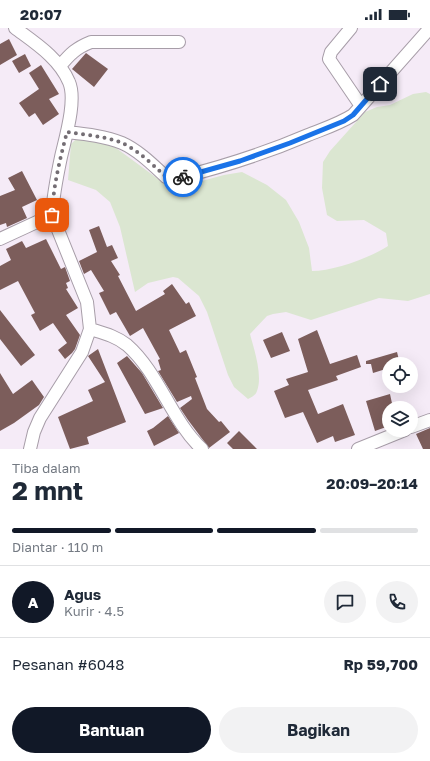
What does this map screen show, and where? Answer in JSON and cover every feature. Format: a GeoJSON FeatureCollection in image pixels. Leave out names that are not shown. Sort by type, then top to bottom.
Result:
{"type":"FeatureCollection","features":[{"type":"Feature","properties":{"kind":"street"},"geometry":{"type":"LineString","coordinates":[[15,28],[46,52],[60,66],[70,83],[71,101],[67,132],[52,203],[52,215],[87,302],[90,329],[82,352],[40,418],[29,448]]}},
{"type":"Feature","properties":{"kind":"street"},"geometry":{"type":"LineString","coordinates":[[67,132],[99,136],[122,143],[138,153],[166,177],[171,179],[240,161],[290,143],[344,121],[353,115],[430,28]]}},
{"type":"Feature","properties":{"kind":"street"},"geometry":{"type":"LineString","coordinates":[[345,31],[331,52],[329,59],[361,106]]}},
{"type":"Feature","properties":{"kind":"street"},"geometry":{"type":"LineString","coordinates":[[60,66],[71,53],[80,46],[91,42],[179,42]]}},
{"type":"Feature","properties":{"kind":"street"},"geometry":{"type":"LineString","coordinates":[[0,239],[52,215]]}},
{"type":"Feature","properties":{"kind":"street"},"geometry":{"type":"LineString","coordinates":[[90,329],[111,335],[126,345],[138,357],[186,431],[202,449]]}},
{"type":"Feature","properties":{"kind":"street"},"geometry":{"type":"LineString","coordinates":[[418,425],[430,420]]}},
{"type":"Feature","properties":{"kind":"street"},"geometry":{"type":"LineString","coordinates":[[358,449],[388,437]]}},
{"type":"Feature","properties":{"kind":"green space"},"geometry":{"type":"Polygon","coordinates":[[[426,92],[430,94],[430,294],[408,301],[379,298],[311,320],[286,312],[267,316],[250,334],[257,362],[259,385],[256,393],[248,399],[234,387],[228,375],[207,312],[199,296],[178,278],[173,277],[148,283],[135,292],[120,227],[110,202],[96,190],[68,180],[71,144],[76,139],[88,139],[112,145],[165,184],[187,185],[224,175],[242,172],[267,185],[286,200],[299,222],[309,248],[312,271],[330,269],[351,263],[380,251],[388,246],[386,233],[364,220],[337,221],[327,215],[322,188],[323,162],[330,151],[365,112],[377,107],[390,105],[413,94],[426,92]]]}},
{"type":"Feature","properties":{"kind":"building"},"geometry":{"type":"Polygon","coordinates":[[[9,39],[17,55],[0,65],[0,44],[9,39]]]}},
{"type":"Feature","properties":{"kind":"building"},"geometry":{"type":"Polygon","coordinates":[[[86,53],[108,69],[94,87],[72,69],[86,53]]]}},
{"type":"Feature","properties":{"kind":"building"},"geometry":{"type":"Polygon","coordinates":[[[25,54],[31,66],[19,73],[12,61],[25,54]]]}},
{"type":"Feature","properties":{"kind":"building"},"geometry":{"type":"Polygon","coordinates":[[[41,65],[59,94],[49,99],[59,114],[43,125],[35,113],[29,117],[19,103],[39,89],[29,73],[41,65]]]}},
{"type":"Feature","properties":{"kind":"building"},"geometry":{"type":"Polygon","coordinates":[[[22,171],[37,200],[22,207],[27,218],[7,227],[6,223],[0,225],[0,196],[15,190],[8,178],[22,171]]]}},
{"type":"Feature","properties":{"kind":"building"},"geometry":{"type":"Polygon","coordinates":[[[99,226],[107,247],[112,245],[118,258],[111,261],[120,275],[118,276],[136,311],[165,294],[163,291],[172,284],[186,304],[189,302],[196,316],[169,330],[180,353],[186,350],[197,377],[195,378],[207,409],[219,422],[221,421],[230,432],[209,448],[180,408],[192,399],[191,396],[177,402],[158,371],[161,370],[158,360],[160,359],[143,328],[130,336],[116,312],[110,315],[99,293],[104,291],[91,270],[84,274],[79,261],[97,252],[89,230],[99,226]]]}},
{"type":"Feature","properties":{"kind":"building"},"geometry":{"type":"Polygon","coordinates":[[[46,239],[61,269],[65,267],[70,281],[66,283],[68,288],[66,289],[78,308],[66,315],[80,335],[75,349],[65,359],[58,350],[67,343],[53,323],[40,331],[31,315],[35,313],[18,281],[0,290],[0,266],[11,260],[6,249],[22,241],[26,248],[46,239]]]}},
{"type":"Feature","properties":{"kind":"building"},"geometry":{"type":"Polygon","coordinates":[[[0,310],[35,355],[21,366],[0,339],[0,310]]]}},
{"type":"Feature","properties":{"kind":"building"},"geometry":{"type":"Polygon","coordinates":[[[317,330],[330,364],[357,355],[361,367],[336,376],[338,380],[308,390],[318,414],[343,404],[355,435],[335,442],[333,436],[317,443],[303,412],[285,418],[274,391],[289,385],[286,379],[308,372],[298,339],[317,330]]]}},
{"type":"Feature","properties":{"kind":"building"},"geometry":{"type":"Polygon","coordinates":[[[282,332],[290,351],[271,358],[263,340],[282,332]]]}},
{"type":"Feature","properties":{"kind":"building"},"geometry":{"type":"Polygon","coordinates":[[[98,349],[126,422],[87,437],[89,444],[70,449],[58,417],[93,401],[88,390],[105,382],[88,356],[98,349]]]}},
{"type":"Feature","properties":{"kind":"building"},"geometry":{"type":"Polygon","coordinates":[[[397,352],[398,357],[382,357],[382,370],[373,373],[371,364],[366,364],[366,361],[397,352]]]}},
{"type":"Feature","properties":{"kind":"building"},"geometry":{"type":"Polygon","coordinates":[[[127,356],[142,373],[163,408],[145,414],[117,363],[127,356]]]}},
{"type":"Feature","properties":{"kind":"building"},"geometry":{"type":"Polygon","coordinates":[[[0,373],[13,394],[32,380],[44,397],[39,405],[0,431],[0,373]]]}},
{"type":"Feature","properties":{"kind":"building"},"geometry":{"type":"Polygon","coordinates":[[[390,394],[392,401],[382,401],[382,428],[375,431],[366,401],[390,394]]]}},
{"type":"Feature","properties":{"kind":"building"},"geometry":{"type":"Polygon","coordinates":[[[168,416],[179,433],[154,446],[147,431],[168,416]]]}},
{"type":"Feature","properties":{"kind":"building"},"geometry":{"type":"Polygon","coordinates":[[[430,428],[430,449],[423,449],[417,437],[418,433],[430,428]]]}},
{"type":"Feature","properties":{"kind":"building"},"geometry":{"type":"Polygon","coordinates":[[[239,431],[257,449],[233,449],[227,443],[239,431]]]}},
{"type":"Feature","properties":{"kind":"way so far"},"geometry":{"type":"LineString","coordinates":[[52,215],[52,203],[67,132],[99,136],[122,143],[138,153],[166,177],[171,179],[183,177]]}},
{"type":"Feature","properties":{"kind":"route"},"geometry":{"type":"LineString","coordinates":[[183,177],[240,161],[344,121],[353,115],[380,84]]}}]}
